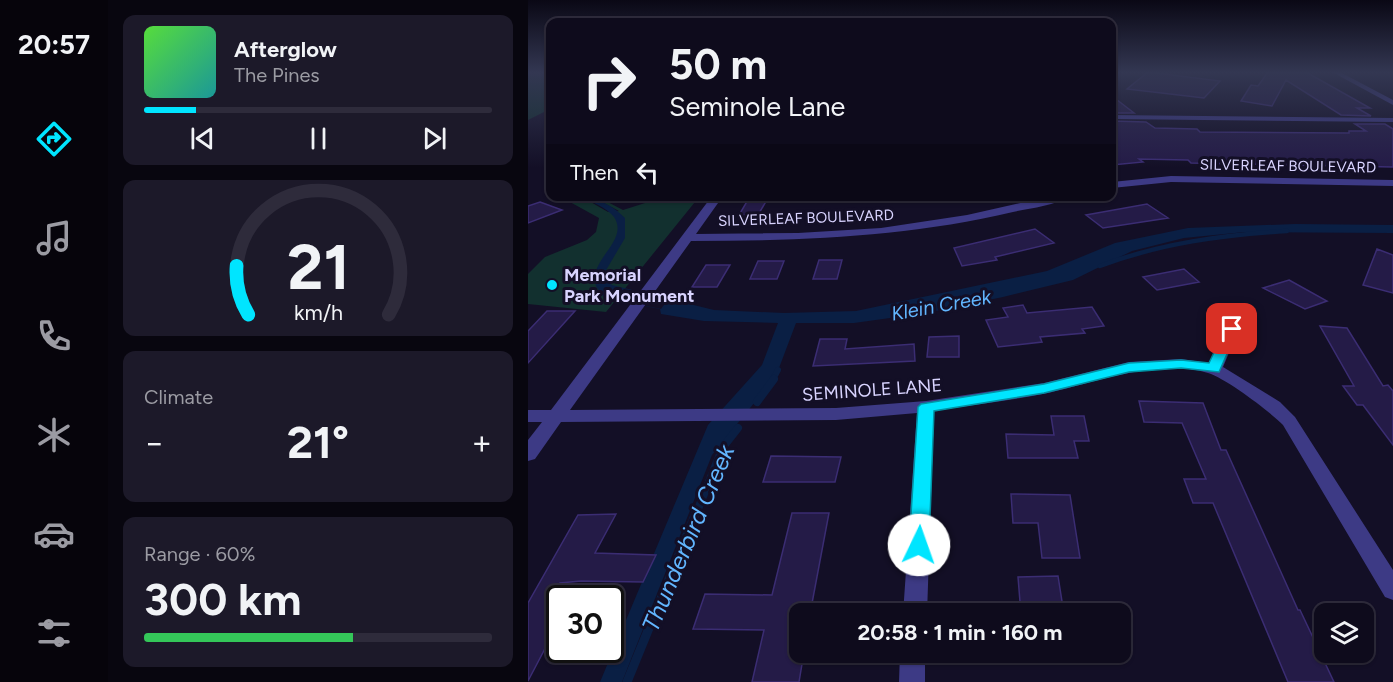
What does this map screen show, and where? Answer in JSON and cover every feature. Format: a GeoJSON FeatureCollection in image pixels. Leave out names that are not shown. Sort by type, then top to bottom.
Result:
{"type":"FeatureCollection","features":[{"type":"Feature","properties":{"kind":"street"},"geometry":{"type":"LineString","coordinates":[[1116,117],[1393,120]]}},
{"type":"Feature","properties":{"kind":"street","name":"SILVERLEAF BOULEVARD"},"geometry":{"type":"LineString","coordinates":[[1116,185],[1171,179],[1393,183]]}},
{"type":"Feature","properties":{"kind":"street"},"geometry":{"type":"LineString","coordinates":[[528,454],[714,201]]}},
{"type":"Feature","properties":{"kind":"street","name":"SILVERLEAF BOULEVARD"},"geometry":{"type":"LineString","coordinates":[[688,237],[786,237],[906,229],[985,216],[1045,201]]}},
{"type":"Feature","properties":{"kind":"street"},"geometry":{"type":"LineString","coordinates":[[1232,329],[1214,369],[1274,406],[1289,421],[1393,590]]}},
{"type":"Feature","properties":{"kind":"street","name":"SEMINOLE LANE"},"geometry":{"type":"LineString","coordinates":[[528,416],[836,414],[926,407],[1044,388],[1129,367],[1181,364],[1214,369]]}},
{"type":"Feature","properties":{"kind":"street"},"geometry":{"type":"LineString","coordinates":[[916,603],[926,407]]}},
{"type":"Feature","properties":{"kind":"street"},"geometry":{"type":"LineString","coordinates":[[912,682],[913,663]]}},
{"type":"Feature","properties":{"kind":"green space"},"geometry":{"type":"Polygon","coordinates":[[[528,104],[546,104],[546,111],[528,120],[528,104]]]}},
{"type":"Feature","properties":{"kind":"green space"},"geometry":{"type":"Polygon","coordinates":[[[568,201],[589,201],[608,212],[619,211],[600,201],[606,201],[623,210],[651,201],[696,201],[606,312],[528,304],[528,274],[545,257],[587,240],[596,232],[599,218],[568,201]]]}},
{"type":"Feature","properties":{"kind":"water"},"geometry":{"type":"Polygon","coordinates":[[[590,201],[605,203],[625,218],[625,238],[604,277],[612,285],[714,310],[784,313],[856,311],[1047,271],[1115,243],[1188,228],[1295,224],[1393,225],[1393,233],[1245,232],[1184,238],[1132,251],[1073,280],[1003,297],[926,313],[854,323],[796,323],[776,376],[712,455],[622,682],[600,682],[608,663],[624,663],[624,625],[708,425],[762,365],[778,323],[704,321],[661,314],[660,309],[604,298],[596,286],[595,277],[597,268],[617,234],[614,217],[590,201]]]}},
{"type":"Feature","properties":{"kind":"pier"},"geometry":{"type":"Polygon","coordinates":[[[624,289],[669,298],[661,309],[611,299],[624,289]]]}},
{"type":"Feature","properties":{"kind":"building"},"geometry":{"type":"Polygon","coordinates":[[[1116,104],[1122,104],[1134,113],[1116,113],[1116,104]]]}},
{"type":"Feature","properties":{"kind":"building"},"geometry":{"type":"Polygon","coordinates":[[[1323,104],[1363,104],[1370,108],[1357,108],[1371,116],[1341,115],[1323,104]]]}},
{"type":"Feature","properties":{"kind":"building"},"geometry":{"type":"Polygon","coordinates":[[[1116,121],[1146,122],[1155,128],[1197,129],[1200,132],[1349,133],[1349,131],[1366,131],[1355,124],[1385,124],[1393,129],[1393,167],[1191,163],[1188,160],[1139,159],[1143,162],[1116,165],[1116,121]]]}},
{"type":"Feature","properties":{"kind":"building"},"geometry":{"type":"Polygon","coordinates":[[[747,201],[766,201],[758,215],[739,215],[747,201]]]}},
{"type":"Feature","properties":{"kind":"building"},"geometry":{"type":"Polygon","coordinates":[[[540,202],[562,210],[528,223],[528,206],[540,202]]]}},
{"type":"Feature","properties":{"kind":"building"},"geometry":{"type":"Polygon","coordinates":[[[1147,204],[1168,218],[1103,228],[1086,215],[1147,204]]]}},
{"type":"Feature","properties":{"kind":"building"},"geometry":{"type":"Polygon","coordinates":[[[1035,229],[1054,243],[995,257],[997,260],[962,266],[954,248],[1035,229]]]}},
{"type":"Feature","properties":{"kind":"building"},"geometry":{"type":"Polygon","coordinates":[[[1377,249],[1393,255],[1393,293],[1363,285],[1377,249]]]}},
{"type":"Feature","properties":{"kind":"building"},"geometry":{"type":"Polygon","coordinates":[[[819,260],[842,260],[837,279],[813,279],[819,260]]]}},
{"type":"Feature","properties":{"kind":"building"},"geometry":{"type":"Polygon","coordinates":[[[758,261],[784,261],[777,279],[750,279],[758,261]]]}},
{"type":"Feature","properties":{"kind":"building"},"geometry":{"type":"Polygon","coordinates":[[[706,265],[730,265],[717,287],[692,287],[706,265]]]}},
{"type":"Feature","properties":{"kind":"building"},"geometry":{"type":"Polygon","coordinates":[[[1184,269],[1199,282],[1157,290],[1143,277],[1184,269]]]}},
{"type":"Feature","properties":{"kind":"building"},"geometry":{"type":"Polygon","coordinates":[[[1289,280],[1327,301],[1305,309],[1263,288],[1289,280]]]}},
{"type":"Feature","properties":{"kind":"building"},"geometry":{"type":"Polygon","coordinates":[[[1023,305],[1027,313],[1092,307],[1104,326],[1082,329],[1085,333],[1040,337],[1042,342],[998,347],[986,320],[1008,317],[1003,308],[1023,305]]]}},
{"type":"Feature","properties":{"kind":"building"},"geometry":{"type":"Polygon","coordinates":[[[547,311],[575,311],[528,363],[528,331],[547,311]]]}},
{"type":"Feature","properties":{"kind":"building"},"geometry":{"type":"Polygon","coordinates":[[[1320,326],[1347,328],[1383,386],[1388,385],[1393,391],[1393,445],[1363,405],[1357,405],[1343,386],[1354,386],[1320,326]]]}},
{"type":"Feature","properties":{"kind":"building"},"geometry":{"type":"Polygon","coordinates":[[[959,336],[959,357],[927,357],[929,337],[959,336]]]}},
{"type":"Feature","properties":{"kind":"building"},"geometry":{"type":"Polygon","coordinates":[[[820,339],[847,339],[845,349],[914,344],[915,361],[813,366],[820,339]]]}},
{"type":"Feature","properties":{"kind":"building"},"geometry":{"type":"Polygon","coordinates":[[[1139,401],[1203,403],[1221,450],[1226,450],[1298,610],[1314,640],[1314,663],[1325,663],[1334,682],[1288,682],[1213,503],[1193,503],[1184,479],[1206,479],[1182,423],[1144,422],[1139,401]]]}},
{"type":"Feature","properties":{"kind":"building"},"geometry":{"type":"Polygon","coordinates":[[[1051,416],[1084,416],[1089,441],[1074,441],[1078,458],[1008,458],[1006,434],[1054,435],[1051,416]]]}},
{"type":"Feature","properties":{"kind":"building"},"geometry":{"type":"Polygon","coordinates":[[[771,456],[841,457],[835,482],[763,482],[771,456]]]}},
{"type":"Feature","properties":{"kind":"building"},"geometry":{"type":"Polygon","coordinates":[[[1011,494],[1070,495],[1080,558],[1042,558],[1038,523],[1013,523],[1011,494]]]}},
{"type":"Feature","properties":{"kind":"building"},"geometry":{"type":"Polygon","coordinates":[[[792,513],[829,513],[812,603],[789,603],[789,663],[802,663],[799,682],[752,682],[764,630],[693,629],[705,594],[772,595],[792,513]]]}},
{"type":"Feature","properties":{"kind":"building"},"geometry":{"type":"Polygon","coordinates":[[[616,514],[595,553],[656,555],[643,582],[581,581],[546,585],[546,647],[528,681],[528,603],[578,515],[616,514]]]}},
{"type":"Feature","properties":{"kind":"building"},"geometry":{"type":"Polygon","coordinates":[[[1058,576],[1062,603],[1020,603],[1018,577],[1058,576]]]}},
{"type":"Feature","properties":{"kind":"waterway","name":"Klein Creek"},"geometry":{"type":"LineString","coordinates":[[1100,266],[1146,251],[1192,241],[1287,231]]}},
{"type":"Feature","properties":{"kind":"waterway","name":"Thunderbird Creek"},"geometry":{"type":"LineString","coordinates":[[772,381],[778,370]]}},
{"type":"Feature","properties":{"kind":"waterway","name":"Thunderbird Creek"},"geometry":{"type":"LineString","coordinates":[[757,402],[774,379]]}},
{"type":"Feature","properties":{"kind":"waterway","name":"Thunderbird Creek"},"geometry":{"type":"LineString","coordinates":[[696,514],[723,447],[738,428]]}},
{"type":"Feature","properties":{"kind":"waterway","name":"Thunderbird Creek"},"geometry":{"type":"LineString","coordinates":[[627,682],[696,513]]}},
{"type":"Feature","properties":{"kind":"place","name":"Memorial Park Monument"},"geometry":{"type":"Point","coordinates":[552,285]}},
{"type":"Feature","properties":{"kind":"route"},"geometry":{"type":"LineString","coordinates":[[919,545],[926,407],[994,398],[1129,367],[1181,364],[1214,369],[1232,329]]}}]}
